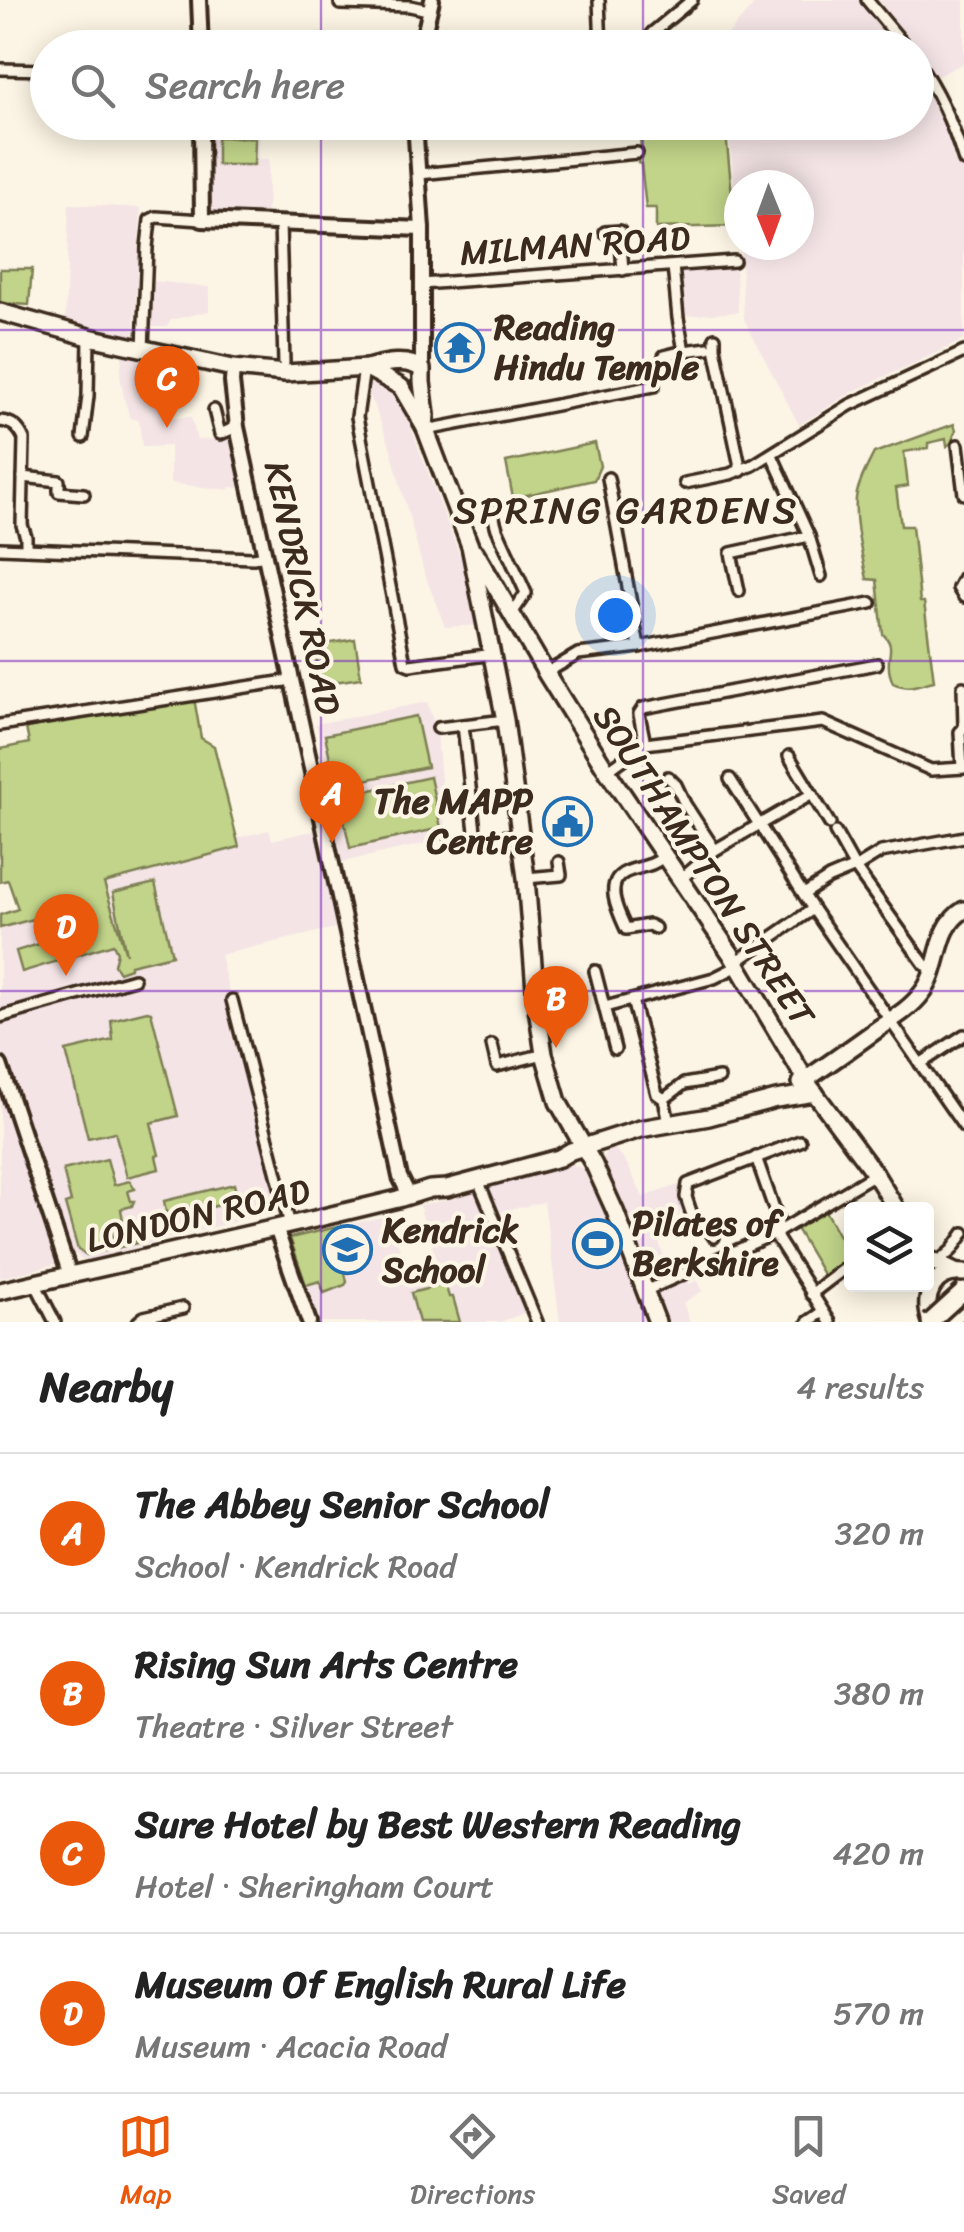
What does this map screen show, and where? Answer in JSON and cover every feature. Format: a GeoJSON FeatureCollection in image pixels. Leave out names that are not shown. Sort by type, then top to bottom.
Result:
{"type":"FeatureCollection","features":[{"type":"Feature","properties":{"kind":"main road"},"geometry":{"type":"LineString","coordinates":[[0,312],[89,337],[232,368],[285,374],[380,364],[413,369]]}},
{"type":"Feature","properties":{"kind":"main road"},"geometry":{"type":"LineString","coordinates":[[366,368],[398,385],[413,388],[413,369]]}},
{"type":"Feature","properties":{"kind":"main road"},"geometry":{"type":"LineString","coordinates":[[413,369],[394,375],[425,429],[470,546],[492,650],[526,878],[544,1054],[554,1090],[617,1216],[657,1322]]}},
{"type":"Feature","properties":{"kind":"main road"},"geometry":{"type":"LineString","coordinates":[[413,369],[426,415],[425,429]]}},
{"type":"Feature","properties":{"kind":"main road","name":"SOUTHAMPTON STREET"},"geometry":{"type":"LineString","coordinates":[[470,546],[482,560],[500,597],[515,608],[546,674],[737,964],[810,1086],[892,1202]]}},
{"type":"Feature","properties":{"kind":"main road","name":"LONDON ROAD"},"geometry":{"type":"LineString","coordinates":[[0,1291],[447,1188],[560,1158],[626,1133],[708,1117],[810,1086],[831,1062],[921,995],[947,926],[964,910]]}},
{"type":"Feature","properties":{"kind":"main road"},"geometry":{"type":"LineString","coordinates":[[560,1158],[571,1128]]}},
{"type":"Feature","properties":{"kind":"main road","name":"LONDON ROAD"},"geometry":{"type":"LineString","coordinates":[[560,1158],[593,1162]]}},
{"type":"Feature","properties":{"kind":"main road","name":"LONDON ROAD"},"geometry":{"type":"LineString","coordinates":[[408,1196],[421,1200],[447,1188]]}},
{"type":"Feature","properties":{"kind":"main road"},"geometry":{"type":"LineString","coordinates":[[934,1263],[961,1271]]}},
{"type":"Feature","properties":{"kind":"main road"},"geometry":{"type":"LineString","coordinates":[[930,1322],[928,1294],[935,1283],[961,1271]]}},
{"type":"Feature","properties":{"kind":"main road"},"geometry":{"type":"LineString","coordinates":[[930,1322],[964,1292]]}},
{"type":"Feature","properties":{"kind":"main road"},"geometry":{"type":"LineString","coordinates":[[948,1322],[964,1308]]}},
{"type":"Feature","properties":{"kind":"street"},"geometry":{"type":"LineString","coordinates":[[199,0],[200,30]]}},
{"type":"Feature","properties":{"kind":"street"},"geometry":{"type":"LineString","coordinates":[[599,0],[600,30]]}},
{"type":"Feature","properties":{"kind":"street"},"geometry":{"type":"LineString","coordinates":[[656,30],[692,0]]}},
{"type":"Feature","properties":{"kind":"street"},"geometry":{"type":"LineString","coordinates":[[866,0],[892,30]]}},
{"type":"Feature","properties":{"kind":"street"},"geometry":{"type":"LineString","coordinates":[[340,4],[430,5],[425,30]]}},
{"type":"Feature","properties":{"kind":"street"},"geometry":{"type":"LineString","coordinates":[[0,70],[30,70]]}},
{"type":"Feature","properties":{"kind":"street"},"geometry":{"type":"LineString","coordinates":[[934,88],[964,161]]}},
{"type":"Feature","properties":{"kind":"street"},"geometry":{"type":"LineString","coordinates":[[201,140],[202,220]]}},
{"type":"Feature","properties":{"kind":"street"},"geometry":{"type":"LineString","coordinates":[[413,369],[421,336],[422,229],[416,140]]}},
{"type":"Feature","properties":{"kind":"street"},"geometry":{"type":"LineString","coordinates":[[419,174],[637,153]]}},
{"type":"Feature","properties":{"kind":"street"},"geometry":{"type":"LineString","coordinates":[[143,349],[147,246],[150,220],[156,217],[422,229]]}},
{"type":"Feature","properties":{"kind":"street"},"geometry":{"type":"LineString","coordinates":[[280,223],[284,363]]}},
{"type":"Feature","properties":{"kind":"street"},"geometry":{"type":"LineString","coordinates":[[605,232],[620,231],[623,270]]}},
{"type":"Feature","properties":{"kind":"street","name":"MILMAN ROAD"},"geometry":{"type":"LineString","coordinates":[[421,284],[734,261]]}},
{"type":"Feature","properties":{"kind":"street"},"geometry":{"type":"LineString","coordinates":[[673,266],[684,351]]}},
{"type":"Feature","properties":{"kind":"street"},"geometry":{"type":"LineString","coordinates":[[82,437],[88,396],[89,337]]}},
{"type":"Feature","properties":{"kind":"street"},"geometry":{"type":"LineString","coordinates":[[715,338],[741,471]]}},
{"type":"Feature","properties":{"kind":"street"},"geometry":{"type":"LineString","coordinates":[[664,356],[708,348]]}},
{"type":"Feature","properties":{"kind":"street"},"geometry":{"type":"LineString","coordinates":[[685,483],[741,471],[850,405],[964,352]]}},
{"type":"Feature","properties":{"kind":"street","name":"KENDRICK ROAD"},"geometry":{"type":"LineString","coordinates":[[232,368],[237,427],[400,1175],[408,1196]]}},
{"type":"Feature","properties":{"kind":"street"},"geometry":{"type":"LineString","coordinates":[[366,368],[357,416],[405,663],[486,655],[492,650]]}},
{"type":"Feature","properties":{"kind":"street"},"geometry":{"type":"LineString","coordinates":[[425,429],[654,386]]}},
{"type":"Feature","properties":{"kind":"street"},"geometry":{"type":"LineString","coordinates":[[214,410],[220,434],[237,427]]}},
{"type":"Feature","properties":{"kind":"street"},"geometry":{"type":"LineString","coordinates":[[0,421],[19,429],[24,439],[22,524],[26,549]]}},
{"type":"Feature","properties":{"kind":"street"},"geometry":{"type":"LineString","coordinates":[[958,444],[964,494]]}},
{"type":"Feature","properties":{"kind":"street"},"geometry":{"type":"LineString","coordinates":[[772,455],[809,536],[821,576]]}},
{"type":"Feature","properties":{"kind":"street"},"geometry":{"type":"LineString","coordinates":[[23,477],[59,481],[58,492],[84,494]]}},
{"type":"Feature","properties":{"kind":"street"},"geometry":{"type":"LineString","coordinates":[[608,478],[640,647]]}},
{"type":"Feature","properties":{"kind":"street"},"geometry":{"type":"LineString","coordinates":[[492,511],[526,593],[515,608]]}},
{"type":"Feature","properties":{"kind":"street"},"geometry":{"type":"LineString","coordinates":[[739,592],[730,549],[809,536]]}},
{"type":"Feature","properties":{"kind":"street"},"geometry":{"type":"LineString","coordinates":[[0,548],[265,556]]}},
{"type":"Feature","properties":{"kind":"street"},"geometry":{"type":"LineString","coordinates":[[964,577],[958,588],[964,597]]}},
{"type":"Feature","properties":{"kind":"street"},"geometry":{"type":"LineString","coordinates":[[546,674],[578,654],[640,647],[870,604]]}},
{"type":"Feature","properties":{"kind":"street"},"geometry":{"type":"LineString","coordinates":[[645,744],[639,714],[643,708],[877,664]]}},
{"type":"Feature","properties":{"kind":"street"},"geometry":{"type":"LineString","coordinates":[[0,725],[292,680]]}},
{"type":"Feature","properties":{"kind":"street"},"geometry":{"type":"LineString","coordinates":[[607,770],[645,744],[823,722],[931,770],[963,768],[963,687]]}},
{"type":"Feature","properties":{"kind":"street"},"geometry":{"type":"LineString","coordinates":[[438,728],[505,720]]}},
{"type":"Feature","properties":{"kind":"street"},"geometry":{"type":"LineString","coordinates":[[463,725],[476,840]]}},
{"type":"Feature","properties":{"kind":"street"},"geometry":{"type":"LineString","coordinates":[[789,756],[854,866],[925,965],[934,969]]}},
{"type":"Feature","properties":{"kind":"street"},"geometry":{"type":"LineString","coordinates":[[668,778],[715,850]]}},
{"type":"Feature","properties":{"kind":"street"},"geometry":{"type":"LineString","coordinates":[[730,779],[813,909],[964,1127]]}},
{"type":"Feature","properties":{"kind":"street"},"geometry":{"type":"LineString","coordinates":[[681,879],[715,850],[812,794]]}},
{"type":"Feature","properties":{"kind":"street"},"geometry":{"type":"LineString","coordinates":[[450,843],[519,835]]}},
{"type":"Feature","properties":{"kind":"street"},"geometry":{"type":"LineString","coordinates":[[804,894],[881,852],[964,836]]}},
{"type":"Feature","properties":{"kind":"street"},"geometry":{"type":"LineString","coordinates":[[655,928],[649,925],[626,929],[613,891],[615,880],[623,873],[655,865],[664,857]]}},
{"type":"Feature","properties":{"kind":"street"},"geometry":{"type":"LineString","coordinates":[[526,878],[560,875],[559,862]]}},
{"type":"Feature","properties":{"kind":"street"},"geometry":{"type":"LineString","coordinates":[[605,1007],[714,978],[813,909]]}},
{"type":"Feature","properties":{"kind":"street"},"geometry":{"type":"LineString","coordinates":[[595,971],[615,1049]]}},
{"type":"Feature","properties":{"kind":"street"},"geometry":{"type":"LineString","coordinates":[[0,1017],[134,980]]}},
{"type":"Feature","properties":{"kind":"street"},"geometry":{"type":"LineString","coordinates":[[232,1000],[308,1322]]}},
{"type":"Feature","properties":{"kind":"street"},"geometry":{"type":"LineString","coordinates":[[632,1000],[669,1123]]}},
{"type":"Feature","properties":{"kind":"street"},"geometry":{"type":"LineString","coordinates":[[920,1064],[963,1037]]}},
{"type":"Feature","properties":{"kind":"street"},"geometry":{"type":"LineString","coordinates":[[492,1045],[497,1066],[544,1054]]}},
{"type":"Feature","properties":{"kind":"street"},"geometry":{"type":"LineString","coordinates":[[0,1065],[70,1275]]}},
{"type":"Feature","properties":{"kind":"street"},"geometry":{"type":"LineString","coordinates":[[661,1096],[683,1079],[720,1078]]}},
{"type":"Feature","properties":{"kind":"street"},"geometry":{"type":"LineString","coordinates":[[714,1238],[706,1226],[695,1224],[686,1197],[688,1184],[800,1140]]}},
{"type":"Feature","properties":{"kind":"street"},"geometry":{"type":"LineString","coordinates":[[756,1157],[774,1204],[777,1238],[830,1322]]}},
{"type":"Feature","properties":{"kind":"street"},"geometry":{"type":"LineString","coordinates":[[644,1291],[778,1232],[874,1174]]}},
{"type":"Feature","properties":{"kind":"street"},"geometry":{"type":"LineString","coordinates":[[386,1202],[400,1175],[430,1189]]}},
{"type":"Feature","properties":{"kind":"street"},"geometry":{"type":"LineString","coordinates":[[478,1180],[537,1322]]}},
{"type":"Feature","properties":{"kind":"street"},"geometry":{"type":"LineString","coordinates":[[934,1260],[963,1238]]}},
{"type":"Feature","properties":{"kind":"street"},"geometry":{"type":"LineString","coordinates":[[811,1294],[844,1269]]}},
{"type":"Feature","properties":{"kind":"street"},"geometry":{"type":"LineString","coordinates":[[34,1283],[55,1322]]}},
{"type":"Feature","properties":{"kind":"street"},"geometry":{"type":"LineString","coordinates":[[138,1322],[183,1308]]}},
{"type":"Feature","properties":{"kind":"street"},"geometry":{"type":"LineString","coordinates":[[808,1322],[822,1312]]}},
{"type":"Feature","properties":{"kind":"shaded area"},"geometry":{"type":"Polygon","coordinates":[[[758,0],[866,0],[891,30],[732,30],[758,0]]]}},
{"type":"Feature","properties":{"kind":"shaded area"},"geometry":{"type":"Polygon","coordinates":[[[878,0],[964,0],[964,63],[935,77],[934,30],[900,30],[878,0]]]}},
{"type":"Feature","properties":{"kind":"shaded area"},"geometry":{"type":"Polygon","coordinates":[[[934,95],[964,156],[964,340],[852,392],[799,425],[744,319],[741,260],[814,260],[814,170],[733,170],[730,140],[934,140],[934,95]]]}},
{"type":"Feature","properties":{"kind":"shaded area"},"geometry":{"type":"Polygon","coordinates":[[[209,140],[260,140],[258,159],[269,159],[267,214],[210,211],[209,140]]]}},
{"type":"Feature","properties":{"kind":"shaded area"},"geometry":{"type":"Polygon","coordinates":[[[69,204],[141,208],[132,339],[65,325],[69,204]]]}},
{"type":"Feature","properties":{"kind":"shaded area"},"geometry":{"type":"Polygon","coordinates":[[[736,267],[738,312],[684,316],[680,271],[736,267]]]}},
{"type":"Feature","properties":{"kind":"shaded area"},"geometry":{"type":"Polygon","coordinates":[[[154,281],[209,287],[209,311],[171,320],[167,327],[151,327],[154,281]]]}},
{"type":"Feature","properties":{"kind":"shaded area"},"geometry":{"type":"Polygon","coordinates":[[[123,353],[157,361],[172,418],[191,417],[197,440],[230,438],[241,488],[170,483],[170,446],[142,447],[139,420],[130,418],[120,375],[123,353]]]}},
{"type":"Feature","properties":{"kind":"shaded area"},"geometry":{"type":"Polygon","coordinates":[[[365,383],[377,384],[397,399],[406,415],[463,564],[481,625],[445,627],[424,572],[390,446],[365,383]]]}},
{"type":"Feature","properties":{"kind":"shaded area"},"geometry":{"type":"Polygon","coordinates":[[[427,702],[437,733],[446,839],[333,864],[347,925],[220,955],[283,1209],[91,1259],[74,1254],[0,1049],[0,915],[238,847],[237,838],[269,830],[272,840],[340,825],[316,724],[427,702]]]}},
{"type":"Feature","properties":{"kind":"shaded area"},"geometry":{"type":"Polygon","coordinates":[[[0,1082],[56,1264],[0,1278],[0,1082]]]}},
{"type":"Feature","properties":{"kind":"shaded area"},"geometry":{"type":"Polygon","coordinates":[[[612,1145],[627,1164],[643,1197],[678,1185],[684,1201],[677,1224],[656,1233],[672,1281],[685,1278],[689,1284],[697,1280],[702,1291],[683,1303],[690,1322],[560,1322],[544,1202],[499,1212],[494,1226],[526,1312],[500,1322],[319,1322],[290,1238],[390,1215],[406,1271],[437,1261],[419,1205],[452,1199],[567,1162],[586,1170],[602,1164],[607,1147],[612,1145]]]}},
{"type":"Feature","properties":{"kind":"green space"},"geometry":{"type":"Polygon","coordinates":[[[217,140],[255,140],[254,165],[217,165],[217,140]]]}},
{"type":"Feature","properties":{"kind":"green space"},"geometry":{"type":"Polygon","coordinates":[[[640,140],[727,140],[730,170],[724,170],[724,226],[656,228],[656,208],[646,208],[637,151],[641,150],[640,140]]]}},
{"type":"Feature","properties":{"kind":"green space"},"geometry":{"type":"Polygon","coordinates":[[[0,269],[32,269],[29,305],[0,303],[0,269]]]}},
{"type":"Feature","properties":{"kind":"green space"},"geometry":{"type":"Polygon","coordinates":[[[954,424],[956,430],[947,446],[946,439],[928,443],[928,448],[904,452],[908,486],[896,488],[901,526],[912,526],[934,681],[904,686],[893,683],[890,674],[890,647],[883,634],[877,580],[867,579],[859,539],[857,492],[874,453],[954,424]]]}},
{"type":"Feature","properties":{"kind":"green space"},"geometry":{"type":"Polygon","coordinates":[[[595,443],[600,466],[594,480],[513,498],[506,462],[595,443]]]}},
{"type":"Feature","properties":{"kind":"green space"},"geometry":{"type":"Polygon","coordinates":[[[355,639],[361,678],[321,684],[314,646],[355,639]]]}},
{"type":"Feature","properties":{"kind":"green space"},"geometry":{"type":"Polygon","coordinates":[[[194,698],[201,738],[214,746],[239,847],[104,883],[126,954],[113,893],[155,883],[172,955],[130,965],[119,972],[114,965],[117,952],[113,944],[22,972],[16,951],[39,944],[39,936],[91,922],[76,911],[62,911],[0,928],[0,915],[18,909],[8,880],[0,882],[0,749],[29,743],[26,728],[194,698]]]}},
{"type":"Feature","properties":{"kind":"green space"},"geometry":{"type":"Polygon","coordinates":[[[416,716],[427,767],[336,786],[325,735],[416,716]]]}},
{"type":"Feature","properties":{"kind":"green space"},"geometry":{"type":"Polygon","coordinates":[[[430,777],[441,828],[350,848],[339,797],[430,777]]]}},
{"type":"Feature","properties":{"kind":"green space"},"geometry":{"type":"Polygon","coordinates":[[[151,1012],[178,1116],[151,1123],[159,1169],[127,1177],[115,1132],[88,1138],[66,1051],[113,1040],[111,1020],[151,1012]]]}},
{"type":"Feature","properties":{"kind":"green space"},"geometry":{"type":"Polygon","coordinates":[[[107,1159],[114,1185],[130,1181],[135,1189],[128,1191],[134,1201],[132,1206],[121,1209],[123,1220],[110,1223],[113,1238],[134,1230],[137,1243],[87,1255],[78,1250],[65,1204],[71,1202],[63,1170],[107,1159]]]}},
{"type":"Feature","properties":{"kind":"green space"},"geometry":{"type":"Polygon","coordinates":[[[234,1184],[238,1201],[167,1217],[164,1201],[234,1184]]]}},
{"type":"Feature","properties":{"kind":"green space"},"geometry":{"type":"Polygon","coordinates":[[[824,1209],[839,1236],[844,1233],[844,1260],[824,1276],[794,1225],[824,1209]]]}},
{"type":"Feature","properties":{"kind":"green space"},"geometry":{"type":"Polygon","coordinates":[[[337,1227],[347,1282],[324,1293],[320,1281],[306,1285],[290,1238],[337,1227]]]}},
{"type":"Feature","properties":{"kind":"green space"},"geometry":{"type":"Polygon","coordinates":[[[445,1284],[460,1322],[419,1322],[411,1293],[445,1284]]]}},
{"type":"Feature","properties":{"kind":"place","name":"Reading Hindu Temple"},"geometry":{"type":"Point","coordinates":[459,347]}},
{"type":"Feature","properties":{"kind":"place","name":"Sure Hotel by Best Western Reading"},"geometry":{"type":"Point","coordinates":[167,428]}},
{"type":"Feature","properties":{"kind":"place","name":"The MAPP Centre"},"geometry":{"type":"Point","coordinates":[568,821]}},
{"type":"Feature","properties":{"kind":"place","name":"The Abbey Senior School"},"geometry":{"type":"Point","coordinates":[332,843]}},
{"type":"Feature","properties":{"kind":"place","name":"Museum Of English Rural Life"},"geometry":{"type":"Point","coordinates":[66,976]}},
{"type":"Feature","properties":{"kind":"place","name":"Rising Sun Arts Centre"},"geometry":{"type":"Point","coordinates":[556,1048]}},
{"type":"Feature","properties":{"kind":"place","name":"Pilates of Berkshire"},"geometry":{"type":"Point","coordinates":[597,1243]}},
{"type":"Feature","properties":{"kind":"place","name":"Kendrick School"},"geometry":{"type":"Point","coordinates":[347,1250]}},
{"type":"Feature","properties":{"kind":"district","name":"SPRING GARDENS"},"geometry":{"type":"Point","coordinates":[626,510]}}]}
